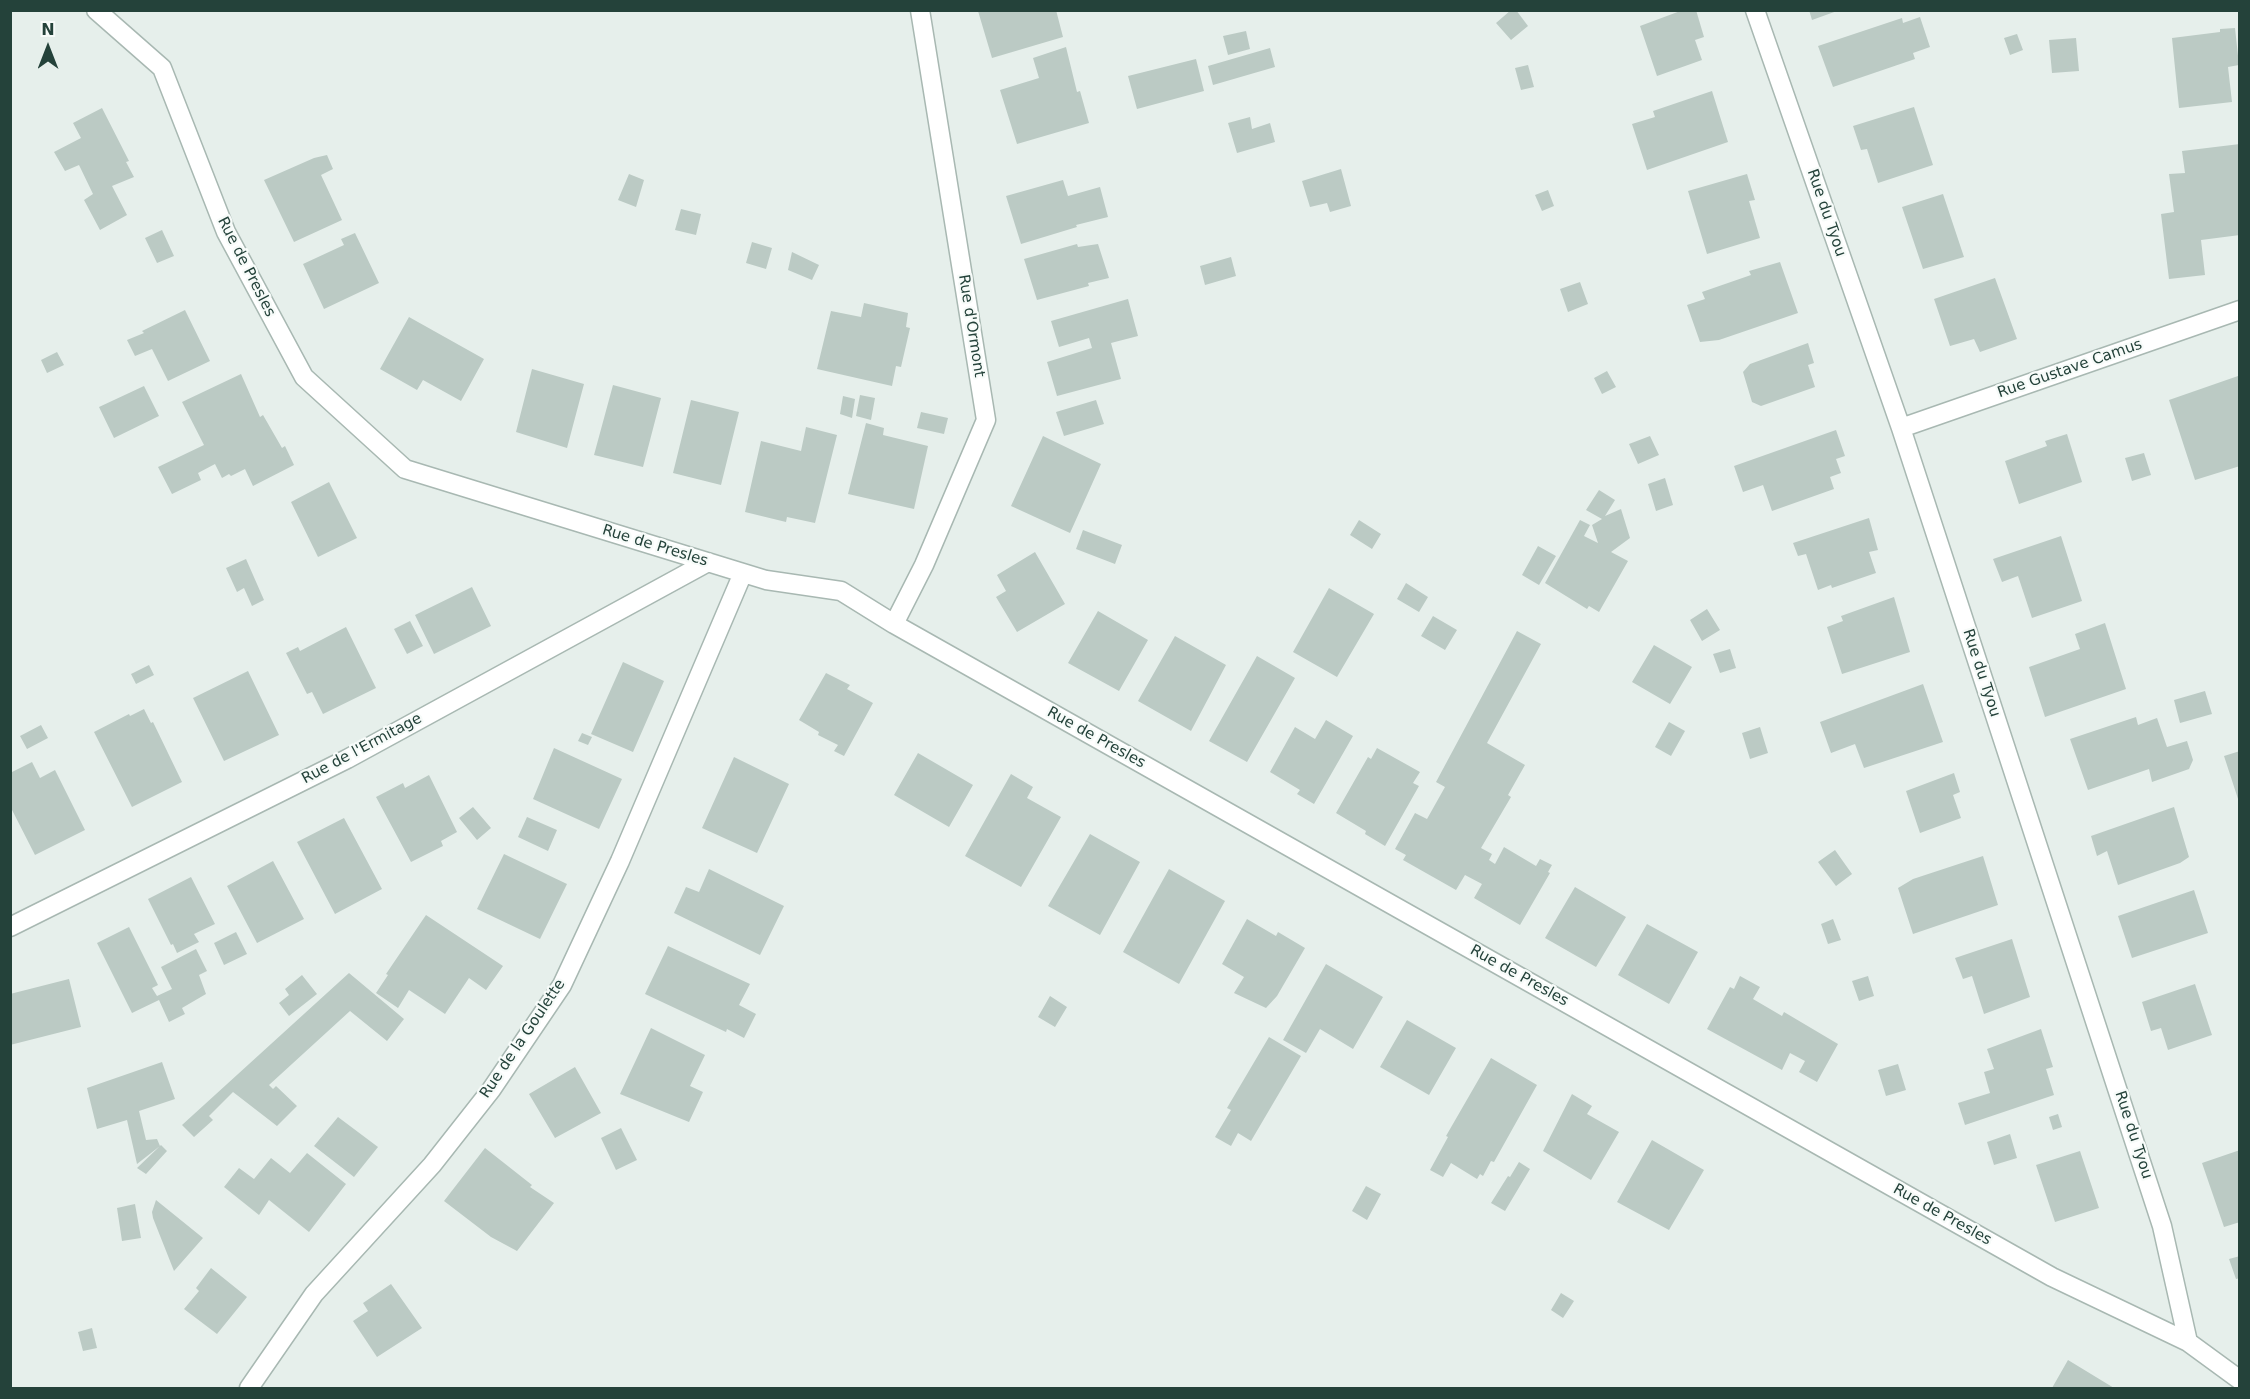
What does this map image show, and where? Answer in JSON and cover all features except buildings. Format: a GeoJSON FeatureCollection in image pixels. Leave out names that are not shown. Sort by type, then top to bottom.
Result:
{"type":"FeatureCollection","features":[{"type":"Feature","properties":{"kind":"street","name":"Rue de Presles"},"geometry":{"type":"LineString","coordinates":[[96,10],[162,68],[225,232],[304,376],[405,469],[766,580],[841,591],[894,624],[2052,1277],[2188,1342],[2240,1380]]}},
{"type":"Feature","properties":{"kind":"street","name":"Rue d'Ormont"},"geometry":{"type":"LineString","coordinates":[[894,624],[924,565],[986,420],[920,10]]}},
{"type":"Feature","properties":{"kind":"street","name":"Rue du Tyou"},"geometry":{"type":"LineString","coordinates":[[1755,10],[1901,428],[2162,1226],[2188,1342]]}},
{"type":"Feature","properties":{"kind":"street","name":"Rue Gustave Camus"},"geometry":{"type":"LineString","coordinates":[[1901,428],[2240,310]]}},
{"type":"Feature","properties":{"kind":"street","name":"Rue de l'Ermitage"},"geometry":{"type":"LineString","coordinates":[[10,927],[347,759],[708,562]]}},
{"type":"Feature","properties":{"kind":"street","name":"Rue de la Goulette"},"geometry":{"type":"LineString","coordinates":[[249,1389],[314,1294],[432,1165],[490,1090],[562,985],[620,861],[742,573]]}}]}
